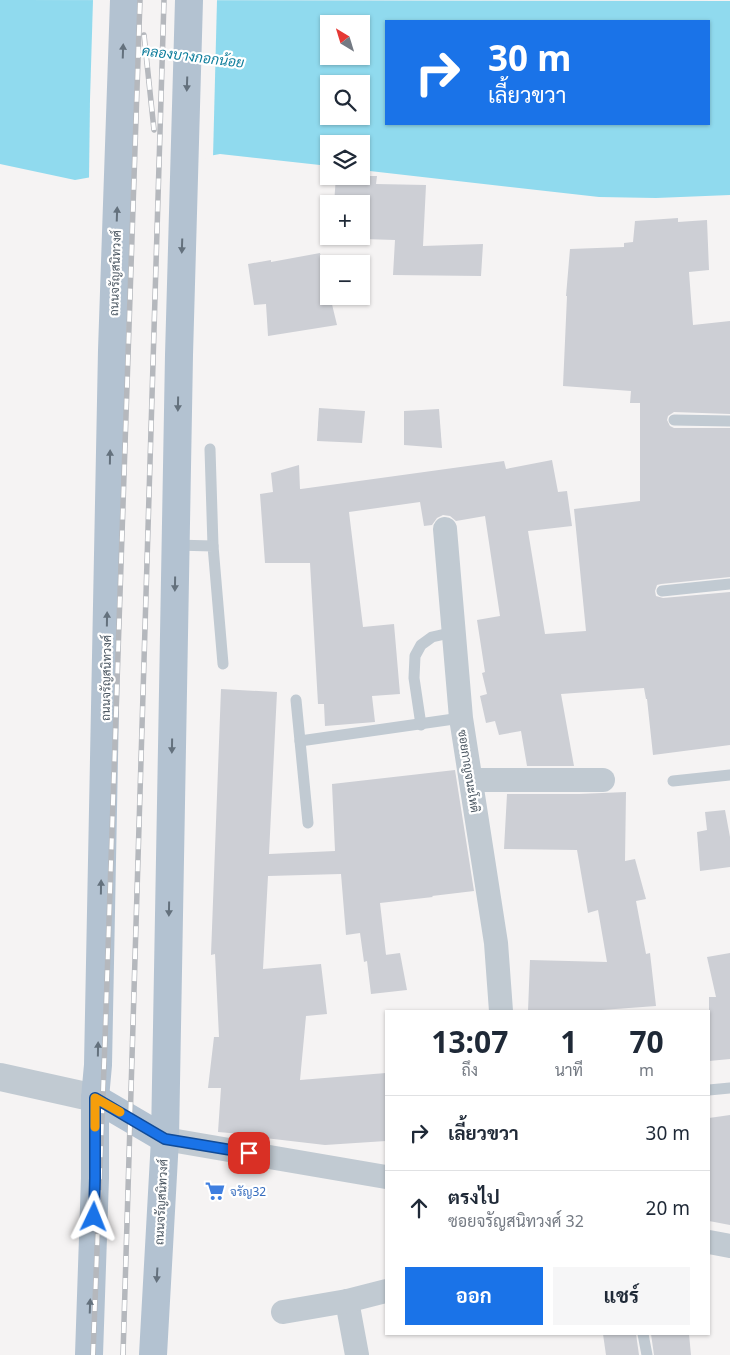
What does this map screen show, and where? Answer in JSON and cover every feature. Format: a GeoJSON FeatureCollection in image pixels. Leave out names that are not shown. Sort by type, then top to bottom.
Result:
{"type":"FeatureCollection","features":[{"type":"Feature","properties":{"kind":"main road","name":"ถนนจรัญสนิทวงศ์"},"geometry":{"type":"LineString","coordinates":[[89,1355],[95,1178],[95,1098],[98,1055],[112,350],[124,0]]}},
{"type":"Feature","properties":{"kind":"main road","name":"ถนนจรัญสนิทวงศ์"},"geometry":{"type":"LineString","coordinates":[[153,1355],[165,1139],[179,355],[189,0]]}},
{"type":"Feature","properties":{"kind":"main road"},"geometry":{"type":"LineString","coordinates":[[95,1098],[165,1139]]}},
{"type":"Feature","properties":{"kind":"street","name":"ซอยกาญจนะโหติ"},"geometry":{"type":"LineString","coordinates":[[445,529],[461,718],[496,943],[501,1010]]}},
{"type":"Feature","properties":{"kind":"street"},"geometry":{"type":"LineString","coordinates":[[471,780],[602,780]]}},
{"type":"Feature","properties":{"kind":"street"},"geometry":{"type":"LineString","coordinates":[[0,1077],[95,1098]]}},
{"type":"Feature","properties":{"kind":"street"},"geometry":{"type":"LineString","coordinates":[[165,1139],[385,1177]]}},
{"type":"Feature","properties":{"kind":"street"},"geometry":{"type":"LineString","coordinates":[[710,1242],[730,1246]]}},
{"type":"Feature","properties":{"kind":"street"},"geometry":{"type":"LineString","coordinates":[[283,1312],[385,1291]]}},
{"type":"Feature","properties":{"kind":"street"},"geometry":{"type":"LineString","coordinates":[[347,1300],[357,1355]]}},
{"type":"Feature","properties":{"kind":"lane"},"geometry":{"type":"LineString","coordinates":[[674,420],[730,421]]}},
{"type":"Feature","properties":{"kind":"lane"},"geometry":{"type":"LineString","coordinates":[[210,449],[213,546],[223,664]]}},
{"type":"Feature","properties":{"kind":"lane"},"geometry":{"type":"LineString","coordinates":[[175,545],[213,546]]}},
{"type":"Feature","properties":{"kind":"lane"},"geometry":{"type":"LineString","coordinates":[[662,591],[730,584]]}},
{"type":"Feature","properties":{"kind":"lane"},"geometry":{"type":"LineString","coordinates":[[421,725],[414,678],[415,656],[421,646],[432,638],[454,632]]}},
{"type":"Feature","properties":{"kind":"lane"},"geometry":{"type":"LineString","coordinates":[[296,700],[308,823]]}},
{"type":"Feature","properties":{"kind":"lane"},"geometry":{"type":"LineString","coordinates":[[300,741],[461,718]]}},
{"type":"Feature","properties":{"kind":"lane"},"geometry":{"type":"LineString","coordinates":[[673,781],[730,774]]}},
{"type":"Feature","properties":{"kind":"lane"},"geometry":{"type":"LineString","coordinates":[[710,1090],[730,1088]]}},
{"type":"Feature","properties":{"kind":"lane"},"geometry":{"type":"LineString","coordinates":[[643,1335],[647,1355]]}},
{"type":"Feature","properties":{"kind":"water","name":"คลองบางกอกน้อย"},"geometry":{"type":"Polygon","coordinates":[[[0,0],[730,1],[730,195],[656,198],[599,197],[370,171],[370,135],[320,135],[320,165],[220,154],[75,180],[0,164],[0,0]]]}},
{"type":"Feature","properties":{"kind":"pier"},"geometry":{"type":"Polygon","coordinates":[[[93,0],[217,0],[213,157],[89,180],[93,0]]]}},
{"type":"Feature","properties":{"kind":"building"},"geometry":{"type":"Polygon","coordinates":[[[370,176],[377,176],[376,184],[426,185],[423,246],[483,244],[481,276],[393,275],[395,240],[370,239],[370,195],[335,195],[335,185],[370,185],[370,176]]]}},
{"type":"Feature","properties":{"kind":"building"},"geometry":{"type":"Polygon","coordinates":[[[678,218],[678,222],[707,220],[709,270],[689,272],[693,325],[730,321],[730,414],[674,412],[668,416],[667,420],[670,426],[674,428],[730,428],[730,577],[661,584],[657,585],[655,591],[656,596],[663,598],[730,592],[730,745],[653,755],[647,699],[644,688],[561,694],[574,766],[527,766],[521,731],[499,735],[495,721],[486,723],[480,696],[487,694],[482,673],[485,672],[477,620],[500,616],[485,516],[456,521],[450,516],[443,515],[437,518],[432,525],[424,526],[420,502],[349,512],[363,627],[394,624],[400,694],[372,696],[375,722],[325,726],[324,704],[318,704],[310,563],[265,563],[260,494],[273,492],[271,473],[299,465],[301,489],[504,461],[506,469],[552,460],[558,492],[567,491],[572,526],[528,531],[545,634],[586,631],[574,509],[640,501],[640,403],[630,403],[631,391],[563,386],[566,296],[570,249],[624,247],[624,243],[633,242],[635,221],[678,218]]]}},
{"type":"Feature","properties":{"kind":"building"},"geometry":{"type":"Polygon","coordinates":[[[320,253],[320,305],[332,305],[337,325],[268,336],[266,304],[254,305],[248,264],[271,260],[271,262],[320,253]]]}},
{"type":"Feature","properties":{"kind":"building"},"geometry":{"type":"Polygon","coordinates":[[[319,408],[365,411],[362,443],[317,441],[319,408]]]}},
{"type":"Feature","properties":{"kind":"building"},"geometry":{"type":"Polygon","coordinates":[[[439,409],[442,448],[404,445],[404,411],[439,409]]]}},
{"type":"Feature","properties":{"kind":"building"},"geometry":{"type":"Polygon","coordinates":[[[221,689],[277,692],[269,854],[335,851],[332,784],[455,770],[474,891],[380,903],[386,955],[400,953],[407,990],[371,994],[367,961],[364,962],[360,933],[346,935],[341,874],[268,876],[263,969],[321,964],[327,1014],[306,1016],[300,1080],[385,1073],[385,1141],[325,1145],[265,1138],[265,1136],[218,1132],[221,1088],[208,1088],[214,1037],[219,1037],[215,954],[211,955],[221,689]]]}},
{"type":"Feature","properties":{"kind":"building"},"geometry":{"type":"Polygon","coordinates":[[[626,792],[625,861],[635,859],[646,899],[636,901],[646,954],[650,953],[656,1006],[602,1010],[528,1010],[530,960],[607,962],[598,910],[588,913],[577,850],[504,849],[507,794],[626,792]]]}},
{"type":"Feature","properties":{"kind":"building"},"geometry":{"type":"Polygon","coordinates":[[[725,810],[730,837],[730,867],[700,871],[697,832],[707,830],[705,812],[725,810]]]}},
{"type":"Feature","properties":{"kind":"building"},"geometry":{"type":"Polygon","coordinates":[[[730,953],[730,1059],[710,1061],[709,997],[716,997],[707,957],[730,953]]]}},
{"type":"Feature","properties":{"kind":"building"},"geometry":{"type":"Polygon","coordinates":[[[730,1115],[730,1225],[710,1221],[710,1118],[730,1115]]]}},
{"type":"Feature","properties":{"kind":"building"},"geometry":{"type":"Polygon","coordinates":[[[603,1335],[636,1335],[639,1355],[606,1355],[603,1335]]]}},
{"type":"Feature","properties":{"kind":"building"},"geometry":{"type":"Polygon","coordinates":[[[651,1335],[689,1335],[691,1355],[654,1355],[651,1335]]]}},
{"type":"Feature","properties":{"kind":"railway"},"geometry":{"type":"LineString","coordinates":[[93,1355],[140,0]]}},
{"type":"Feature","properties":{"kind":"railway"},"geometry":{"type":"LineString","coordinates":[[123,1355],[164,0]]}},
{"type":"Feature","properties":{"kind":"railway"},"geometry":{"type":"LineString","coordinates":[[144,35],[154,130]]}},
{"type":"Feature","properties":{"kind":"slow traffic"},"geometry":{"type":"LineString","coordinates":[[95,1127],[95,1098],[120,1112]]}},
{"type":"Feature","properties":{"kind":"place","name":"จรัญ32"},"geometry":{"type":"Point","coordinates":[215,1191]}},
{"type":"Feature","properties":{"kind":"route"},"geometry":{"type":"LineString","coordinates":[[94,1217],[95,1098],[165,1139],[249,1153]]}}]}
